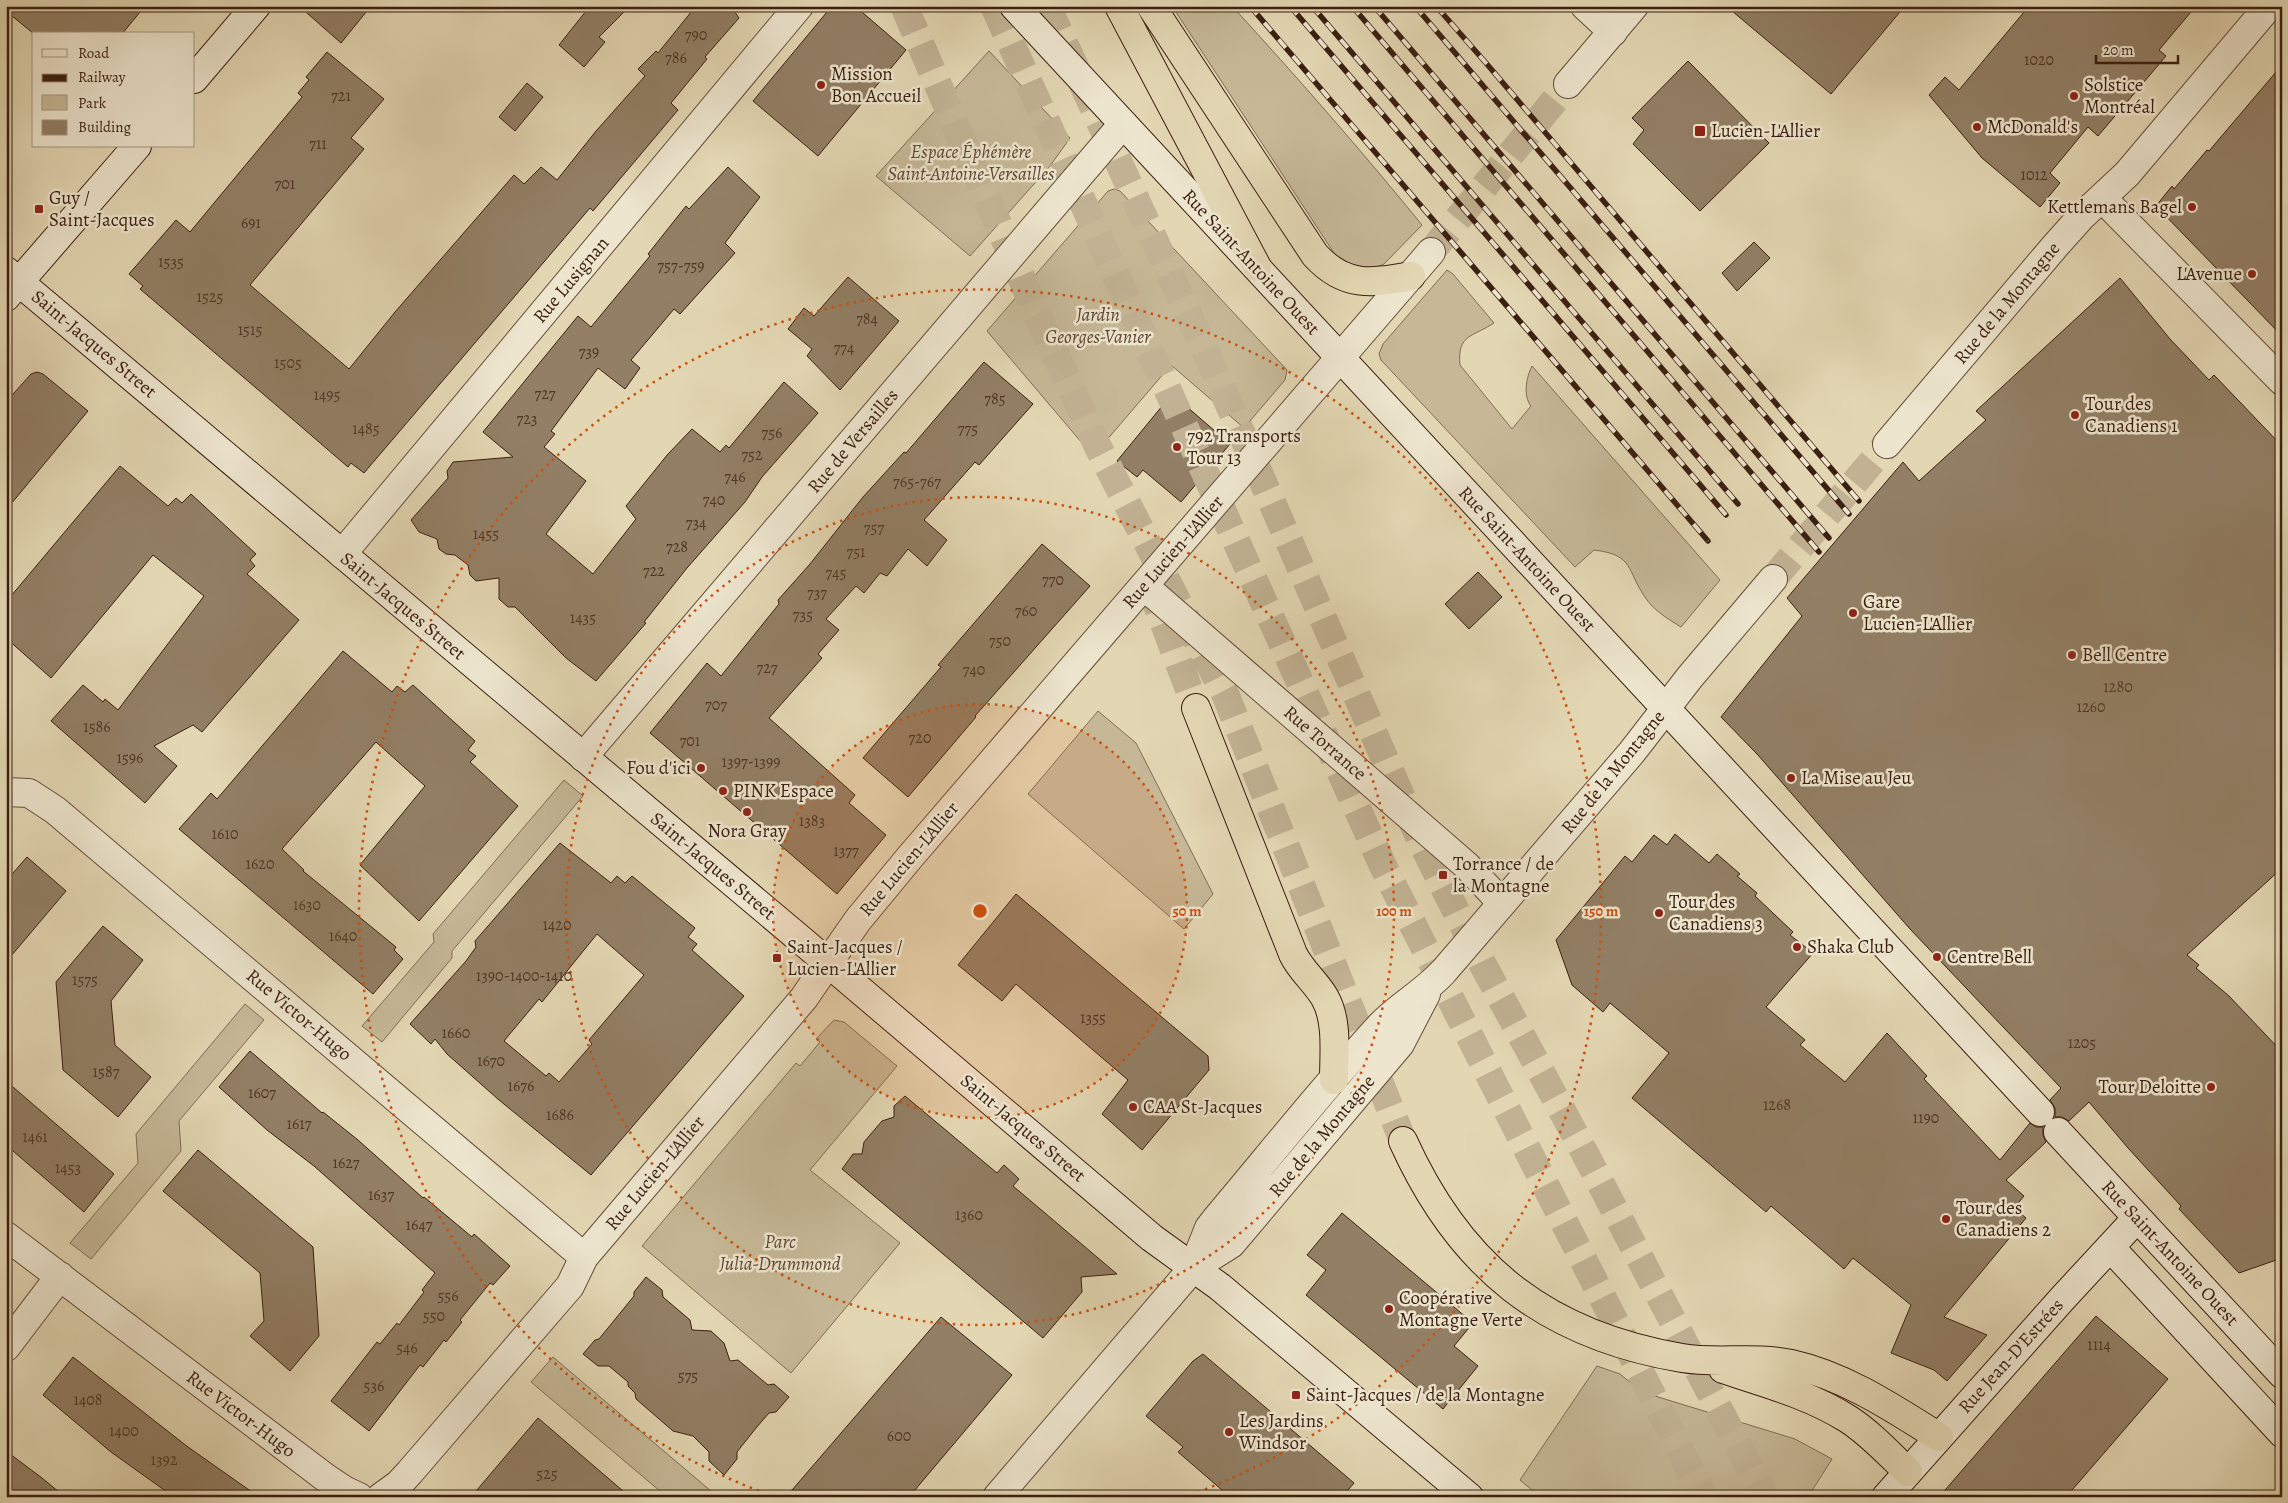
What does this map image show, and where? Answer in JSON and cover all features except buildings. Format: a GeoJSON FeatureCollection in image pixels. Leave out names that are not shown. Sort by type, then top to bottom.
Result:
{"type":"FeatureCollection","features":[{"type":"Feature","properties":{"kind":"highway"},"geometry":{"type":"LineString","coordinates":[[1119,6],[1257,267]]}},
{"type":"Feature","properties":{"kind":"highway"},"geometry":{"type":"LineString","coordinates":[[1151,6],[1315,255],[1324,264],[1342,276],[1364,282],[1411,276]]}},
{"type":"Feature","properties":{"kind":"highway"},"geometry":{"type":"LineString","coordinates":[[1196,708],[1293,954],[1299,966],[1326,1000],[1332,1023],[1334,1080]]}},
{"type":"Feature","properties":{"kind":"highway"},"geometry":{"type":"LineString","coordinates":[[1403,1141],[1426,1188],[1452,1227],[1481,1260],[1526,1299],[1567,1324],[1610,1341],[1660,1354],[1698,1360],[1780,1362],[1806,1368],[1867,1394],[1939,1437]]}},
{"type":"Feature","properties":{"kind":"highway"},"geometry":{"type":"LineString","coordinates":[[1698,1360],[1796,1394],[1837,1412],[1859,1427],[1908,1472]]}},
{"type":"Feature","properties":{"kind":"street"},"geometry":{"type":"LineString","coordinates":[[195,79],[256,6]]}},
{"type":"Feature","properties":{"kind":"street","name":"Rue Lusignan"},"geometry":{"type":"LineString","coordinates":[[342,554],[799,6]]}},
{"type":"Feature","properties":{"kind":"street","name":"Rue Saint-Antoine Ouest"},"geometry":{"type":"LineString","coordinates":[[1014,6],[2040,1112]]}},
{"type":"Feature","properties":{"kind":"street"},"geometry":{"type":"LineString","coordinates":[[1585,6],[1612,32]]}},
{"type":"Feature","properties":{"kind":"street"},"geometry":{"type":"LineString","coordinates":[[1568,84],[1634,6]]}},
{"type":"Feature","properties":{"kind":"street","name":"Rue de la Montagne"},"geometry":{"type":"LineString","coordinates":[[1887,444],[2056,245],[2082,216],[2133,167],[2269,6]]}},
{"type":"Feature","properties":{"kind":"street","name":"Rue de Versailles"},"geometry":{"type":"LineString","coordinates":[[583,757],[1123,124]]}},
{"type":"Feature","properties":{"kind":"street"},"geometry":{"type":"LineString","coordinates":[[11,283],[135,148]]}},
{"type":"Feature","properties":{"kind":"street"},"geometry":{"type":"LineString","coordinates":[[2102,198],[2282,381]]}},
{"type":"Feature","properties":{"kind":"street","name":"Rue Lucien-L'Allier"},"geometry":{"type":"LineString","coordinates":[[381,1497],[400,1484],[570,1286],[584,1257],[804,998],[858,920],[910,857],[1431,252]]}},
{"type":"Feature","properties":{"kind":"street","name":"Saint-Jacques Street"},"geometry":{"type":"LineString","coordinates":[[11,283],[342,554],[1162,1246],[1220,1287],[1469,1497]]}},
{"type":"Feature","properties":{"kind":"street","name":"Rue de la Montagne"},"geometry":{"type":"LineString","coordinates":[[997,1497],[1193,1268],[1213,1224],[1334,1080],[1382,1024],[1431,985],[1632,752],[1665,708],[1773,579]]}},
{"type":"Feature","properties":{"kind":"street","name":"Rue Torrance"},"geometry":{"type":"LineString","coordinates":[[1144,586],[1467,866],[1502,903]]}},
{"type":"Feature","properties":{"kind":"street","name":"Rue Victor-Hugo"},"geometry":{"type":"LineString","coordinates":[[6,792],[28,793],[55,810],[584,1257]]}},
{"type":"Feature","properties":{"kind":"street","name":"Rue de la Montagne"},"geometry":{"type":"LineString","coordinates":[[1193,1268],[1231,1244],[1400,1044],[1431,985]]}},
{"type":"Feature","properties":{"kind":"street","name":"Rue Saint-Antoine Ouest"},"geometry":{"type":"LineString","coordinates":[[2058,1132],[2282,1374]]}},
{"type":"Feature","properties":{"kind":"street","name":"Rue Jean-D'Estrées"},"geometry":{"type":"LineString","coordinates":[[1886,1497],[2137,1218]]}},
{"type":"Feature","properties":{"kind":"street","name":"Rue Victor-Hugo"},"geometry":{"type":"LineString","coordinates":[[6,1236],[326,1478],[359,1497]]}},
{"type":"Feature","properties":{"kind":"street"},"geometry":{"type":"LineString","coordinates":[[2110,1247],[2282,1433]]}},
{"type":"Feature","properties":{"kind":"street"},"geometry":{"type":"LineString","coordinates":[[6,1347],[60,1276]]}},
{"type":"Feature","properties":{"kind":"green space"},"geometry":{"type":"Polygon","coordinates":[[[1172,6],[1232,6],[1399,197],[1422,225],[1384,264],[1370,268],[1357,267],[1345,262],[1334,253],[1172,6]]]}},
{"type":"Feature","properties":{"kind":"green space","name":"Espace Éphémère Saint-Antoine-Versailles"},"geometry":{"type":"Polygon","coordinates":[[[989,51],[1070,138],[1050,166],[970,256],[876,176],[989,51]]]}},
{"type":"Feature","properties":{"kind":"green space","name":"Jardin Georges-Vanier"},"geometry":{"type":"Polygon","coordinates":[[[1114,189],[1120,191],[1287,370],[1285,380],[1244,428],[1171,365],[1093,456],[987,331],[1108,191],[1114,189]]]}},
{"type":"Feature","properties":{"kind":"green space"},"geometry":{"type":"Polygon","coordinates":[[[1447,270],[1453,274],[1494,323],[1473,334],[1464,342],[1461,347],[1460,365],[1512,429],[1531,406],[1528,402],[1526,387],[1532,366],[1720,580],[1681,627],[1661,614],[1648,602],[1628,565],[1617,556],[1594,550],[1575,567],[1381,360],[1379,354],[1383,344],[1447,270]]]}},
{"type":"Feature","properties":{"kind":"green space"},"geometry":{"type":"Polygon","coordinates":[[[1098,711],[1136,743],[1213,894],[1184,929],[1028,794],[1098,711]]]}},
{"type":"Feature","properties":{"kind":"green space"},"geometry":{"type":"Polygon","coordinates":[[[564,780],[583,796],[452,951],[452,958],[382,1042],[362,1026],[434,942],[433,934],[564,780]]]}},
{"type":"Feature","properties":{"kind":"green space"},"geometry":{"type":"Polygon","coordinates":[[[245,1004],[264,1020],[179,1121],[181,1151],[91,1259],[70,1243],[138,1163],[136,1134],[245,1004]]]}},
{"type":"Feature","properties":{"kind":"green space","name":"Parc Julia-Drummond"},"geometry":{"type":"Polygon","coordinates":[[[834,1020],[844,1022],[897,1066],[810,1170],[900,1243],[791,1373],[642,1246],[796,1063],[800,1066],[820,1042],[816,1039],[834,1020]]]}},
{"type":"Feature","properties":{"kind":"green space"},"geometry":{"type":"Polygon","coordinates":[[[553,1357],[718,1497],[667,1497],[531,1382],[553,1357]]]}},
{"type":"Feature","properties":{"kind":"green space"},"geometry":{"type":"Polygon","coordinates":[[[1597,1366],[1620,1374],[1642,1392],[1795,1439],[1832,1459],[1808,1497],[1540,1497],[1520,1480],[1597,1366]]]}},
{"type":"Feature","properties":{"kind":"tunnel"},"geometry":{"type":"LineString","coordinates":[[904,6],[1037,314],[1098,447],[1226,696],[1403,1141]]}},
{"type":"Feature","properties":{"kind":"tunnel"},"geometry":{"type":"LineString","coordinates":[[994,6],[1384,868],[1704,1497]]}},
{"type":"Feature","properties":{"kind":"tunnel"},"geometry":{"type":"LineString","coordinates":[[1047,6],[1212,366],[1420,839],[1482,963],[1579,1142],[1765,1497]]}},
{"type":"Feature","properties":{"kind":"tunnel"},"geometry":{"type":"LineString","coordinates":[[1431,252],[1568,84]]}},
{"type":"Feature","properties":{"kind":"tunnel"},"geometry":{"type":"LineString","coordinates":[[1773,579],[1887,444]]}},
{"type":"Feature","properties":{"kind":"tunnel"},"geometry":{"type":"LineString","coordinates":[[1149,584],[1196,708]]}},
{"type":"Feature","properties":{"kind":"railway"},"geometry":{"type":"LineString","coordinates":[[1250,6],[1708,541]]}},
{"type":"Feature","properties":{"kind":"railway"},"geometry":{"type":"LineString","coordinates":[[1290,6],[1726,515]]}},
{"type":"Feature","properties":{"kind":"railway"},"geometry":{"type":"LineString","coordinates":[[1312,6],[1738,504]]}},
{"type":"Feature","properties":{"kind":"railway"},"geometry":{"type":"LineString","coordinates":[[1352,6],[1819,552]]}},
{"type":"Feature","properties":{"kind":"railway"},"geometry":{"type":"LineString","coordinates":[[1374,6],[1829,538]]}},
{"type":"Feature","properties":{"kind":"railway"},"geometry":{"type":"LineString","coordinates":[[1415,6],[1849,514]]}},
{"type":"Feature","properties":{"kind":"railway"},"geometry":{"type":"LineString","coordinates":[[1436,6],[1859,501]]}},
{"type":"Feature","properties":{"kind":"place","name":"Mission Bon Accueil"},"geometry":{"type":"Point","coordinates":[821,85]}},
{"type":"Feature","properties":{"kind":"place","name":"Solstice Montréal"},"geometry":{"type":"Point","coordinates":[2074,96]}},
{"type":"Feature","properties":{"kind":"place","name":"McDonald's"},"geometry":{"type":"Point","coordinates":[1977,127]}},
{"type":"Feature","properties":{"kind":"place","name":"Lucien-L'Allier"},"geometry":{"type":"Point","coordinates":[1700,131]}},
{"type":"Feature","properties":{"kind":"place","name":"Kettlemans Bagel"},"geometry":{"type":"Point","coordinates":[2192,207]}},
{"type":"Feature","properties":{"kind":"place","name":"Guy / Saint-Jacques"},"geometry":{"type":"Point","coordinates":[39,209]}},
{"type":"Feature","properties":{"kind":"place","name":"L'Avenue"},"geometry":{"type":"Point","coordinates":[2252,274]}},
{"type":"Feature","properties":{"kind":"place","name":"Tour des Canadiens 1"},"geometry":{"type":"Point","coordinates":[2075,415]}},
{"type":"Feature","properties":{"kind":"place","name":"792 Transports Tour 13"},"geometry":{"type":"Point","coordinates":[1177,447]}},
{"type":"Feature","properties":{"kind":"place","name":"Gare Lucien-L'Allier"},"geometry":{"type":"Point","coordinates":[1853,613]}},
{"type":"Feature","properties":{"kind":"place","name":"Bell Centre"},"geometry":{"type":"Point","coordinates":[2072,655]}},
{"type":"Feature","properties":{"kind":"place","name":"Fou d'ici"},"geometry":{"type":"Point","coordinates":[701,768]}},
{"type":"Feature","properties":{"kind":"place","name":"La Mise au Jeu"},"geometry":{"type":"Point","coordinates":[1791,778]}},
{"type":"Feature","properties":{"kind":"place","name":"PINK Espace"},"geometry":{"type":"Point","coordinates":[723,791]}},
{"type":"Feature","properties":{"kind":"place","name":"Nora Gray"},"geometry":{"type":"Point","coordinates":[747,812]}},
{"type":"Feature","properties":{"kind":"place","name":"Torrance / de la Montagne"},"geometry":{"type":"Point","coordinates":[1443,875]}},
{"type":"Feature","properties":{"kind":"place","name":"Tour des Canadiens 3"},"geometry":{"type":"Point","coordinates":[1659,913]}},
{"type":"Feature","properties":{"kind":"place","name":"Shaka Club"},"geometry":{"type":"Point","coordinates":[1797,947]}},
{"type":"Feature","properties":{"kind":"place","name":"Centre Bell"},"geometry":{"type":"Point","coordinates":[1937,957]}},
{"type":"Feature","properties":{"kind":"place","name":"Saint-Jacques / Lucien-L'Allier"},"geometry":{"type":"Point","coordinates":[777,958]}},
{"type":"Feature","properties":{"kind":"place","name":"Tour Deloitte"},"geometry":{"type":"Point","coordinates":[2211,1087]}},
{"type":"Feature","properties":{"kind":"place","name":"CAA St-Jacques"},"geometry":{"type":"Point","coordinates":[1133,1107]}},
{"type":"Feature","properties":{"kind":"place","name":"Tour des Canadiens 2"},"geometry":{"type":"Point","coordinates":[1946,1219]}},
{"type":"Feature","properties":{"kind":"place","name":"Coopérative Montagne Verte"},"geometry":{"type":"Point","coordinates":[1389,1309]}},
{"type":"Feature","properties":{"kind":"place","name":"Saint-Jacques / de la Montagne"},"geometry":{"type":"Point","coordinates":[1296,1395]}},
{"type":"Feature","properties":{"kind":"place","name":"Les Jardins Windsor"},"geometry":{"type":"Point","coordinates":[1229,1432]}}]}
